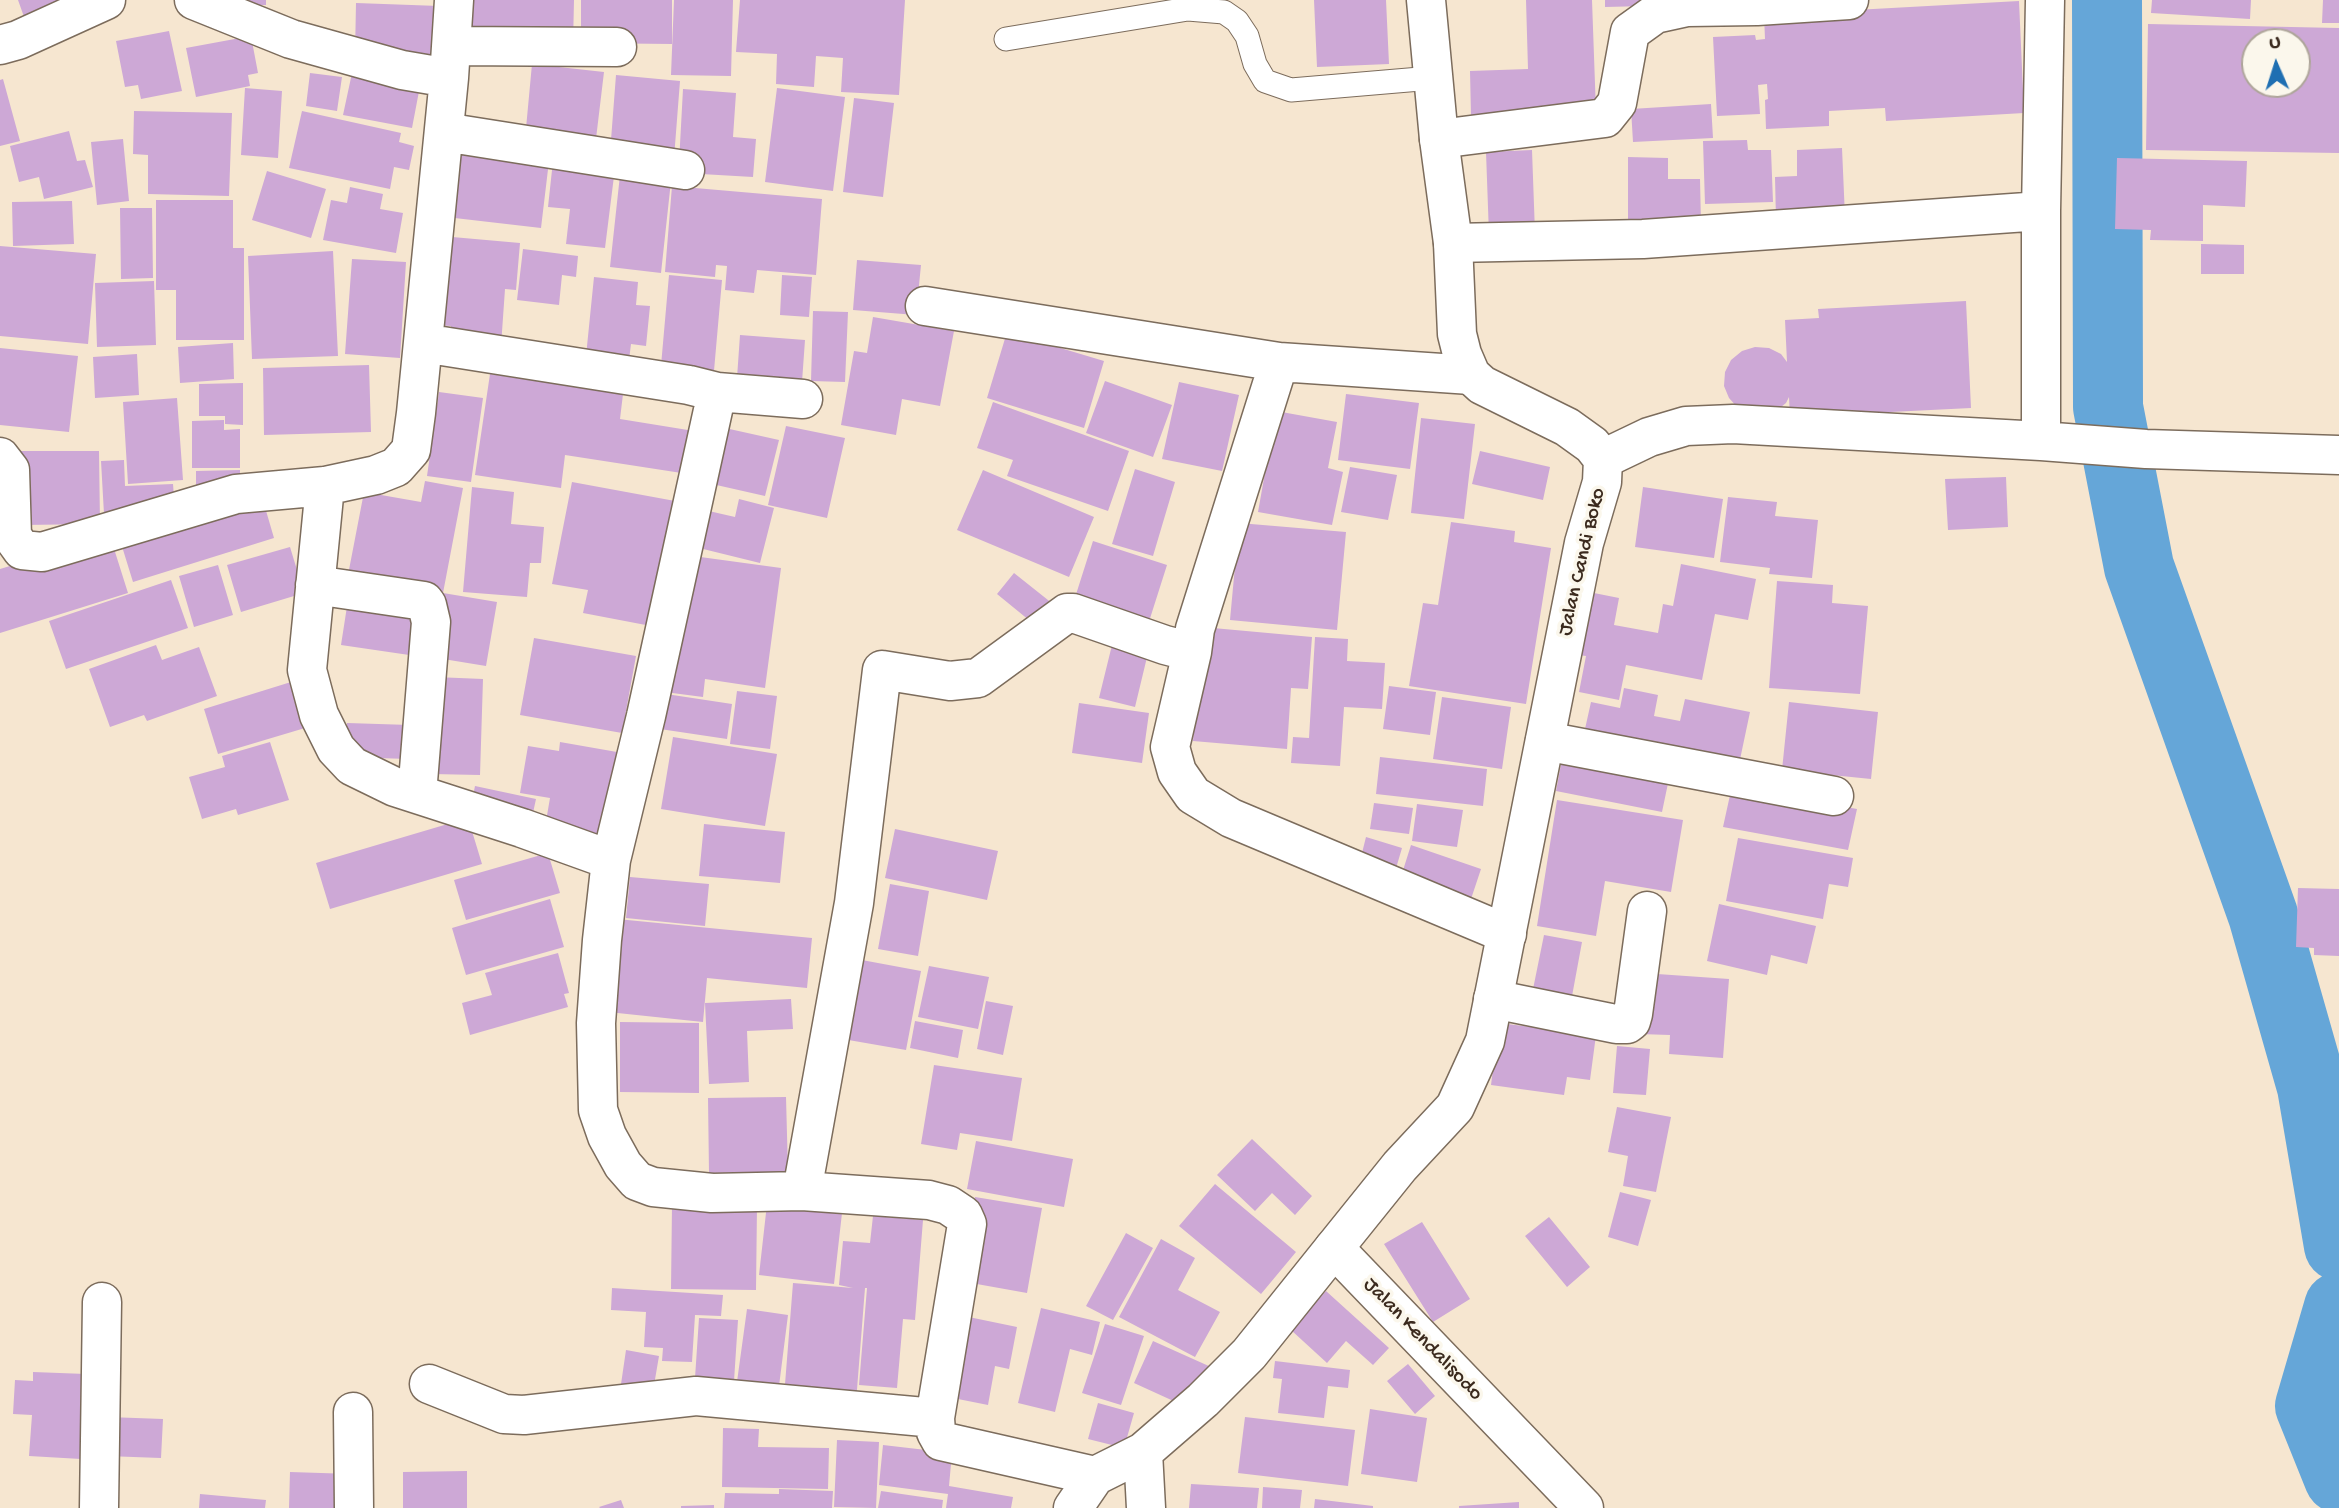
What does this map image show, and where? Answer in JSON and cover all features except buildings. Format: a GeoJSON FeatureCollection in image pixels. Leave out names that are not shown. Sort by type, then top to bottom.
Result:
{"type":"FeatureCollection","features":[{"type":"Feature","properties":{"kind":"street"},"geometry":{"type":"LineString","coordinates":[[0,46],[106,0]]}},
{"type":"Feature","properties":{"kind":"street"},"geometry":{"type":"LineString","coordinates":[[194,0],[291,39],[402,70],[450,62],[617,47]]}},
{"type":"Feature","properties":{"kind":"street"},"geometry":{"type":"LineString","coordinates":[[0,457],[10,470],[12,536],[22,550],[42,552],[236,494],[325,486],[376,475],[396,467],[411,450],[444,132],[454,0]]}},
{"type":"Feature","properties":{"kind":"street"},"geometry":{"type":"LineString","coordinates":[[925,306],[1279,362],[1471,375],[1457,334],[1453,243],[1432,78],[1426,0]]}},
{"type":"Feature","properties":{"kind":"street"},"geometry":{"type":"LineString","coordinates":[[1439,139],[1605,118],[1617,103],[1630,32],[1654,14],[1687,7],[1849,0]]}},
{"type":"Feature","properties":{"kind":"street"},"geometry":{"type":"LineString","coordinates":[[2041,441],[2045,0]]}},
{"type":"Feature","properties":{"kind":"street"},"geometry":{"type":"LineString","coordinates":[[444,132],[685,170]]}},
{"type":"Feature","properties":{"kind":"street"},"geometry":{"type":"LineString","coordinates":[[1453,243],[1643,239],[2041,211]]}},
{"type":"Feature","properties":{"kind":"street"},"geometry":{"type":"LineString","coordinates":[[423,343],[689,385],[717,392],[803,399]]}},
{"type":"Feature","properties":{"kind":"street"},"geometry":{"type":"LineString","coordinates":[[1279,362],[1195,629],[1170,747],[1177,772],[1193,795],[1231,818],[1507,934]]}},
{"type":"Feature","properties":{"kind":"street","name":"Jalan Candi Boko"},"geometry":{"type":"LineString","coordinates":[[1334,1248],[1400,1166],[1455,1107],[1485,1041],[1584,543],[1602,482],[1603,459],[1578,432],[1482,384],[1471,375]]}},
{"type":"Feature","properties":{"kind":"street"},"geometry":{"type":"LineString","coordinates":[[717,392],[646,716],[611,860],[596,1023],[598,1110],[607,1136],[623,1165],[637,1181],[653,1187],[712,1193],[802,1191],[929,1200],[948,1205],[963,1215],[967,1224],[936,1432],[941,1441],[1095,1476]]}},
{"type":"Feature","properties":{"kind":"street"},"geometry":{"type":"LineString","coordinates":[[1603,459],[1649,437],[1686,426],[1733,424],[2146,449],[2339,455]]}},
{"type":"Feature","properties":{"kind":"street"},"geometry":{"type":"LineString","coordinates":[[325,486],[307,670],[319,715],[336,749],[352,766],[396,787],[611,860]]}},
{"type":"Feature","properties":{"kind":"street"},"geometry":{"type":"LineString","coordinates":[[315,585],[424,601],[427,605],[431,622],[417,794]]}},
{"type":"Feature","properties":{"kind":"street"},"geometry":{"type":"LineString","coordinates":[[802,1191],[854,903],[882,670],[950,681],[978,678],[1068,613],[1192,652]]}},
{"type":"Feature","properties":{"kind":"street"},"geometry":{"type":"LineString","coordinates":[[1545,741],[1834,796]]}},
{"type":"Feature","properties":{"kind":"street"},"geometry":{"type":"LineString","coordinates":[[1493,999],[1627,1024],[1633,1014],[1647,911]]}},
{"type":"Feature","properties":{"kind":"street"},"geometry":{"type":"LineString","coordinates":[[1073,1508],[1095,1476],[1143,1452],[1203,1400],[1248,1354],[1334,1248]]}},
{"type":"Feature","properties":{"kind":"street","name":"Jalan Kendalisodo"},"geometry":{"type":"LineString","coordinates":[[1334,1248],[1584,1508]]}},
{"type":"Feature","properties":{"kind":"street"},"geometry":{"type":"LineString","coordinates":[[99,1508],[102,1302]]}},
{"type":"Feature","properties":{"kind":"street"},"geometry":{"type":"LineString","coordinates":[[429,1384],[504,1413],[524,1415],[696,1396],[936,1418]]}},
{"type":"Feature","properties":{"kind":"street"},"geometry":{"type":"LineString","coordinates":[[353,1412],[354,1508]]}},
{"type":"Feature","properties":{"kind":"street"},"geometry":{"type":"LineString","coordinates":[[1143,1452],[1146,1508]]}},
{"type":"Feature","properties":{"kind":"lane"},"geometry":{"type":"LineString","coordinates":[[1006,39],[1188,9],[1224,12],[1237,21],[1247,36],[1255,64],[1265,81],[1291,90],[1432,78]]}},
{"type":"Feature","properties":{"kind":"waterway"},"geometry":{"type":"LineString","coordinates":[[2107,0],[2108,407],[2139,567],[2263,915],[2312,1087],[2339,1246]]}},
{"type":"Feature","properties":{"kind":"waterway"},"geometry":{"type":"LineString","coordinates":[[2339,1307],[2310,1406],[2339,1478]]}}]}
